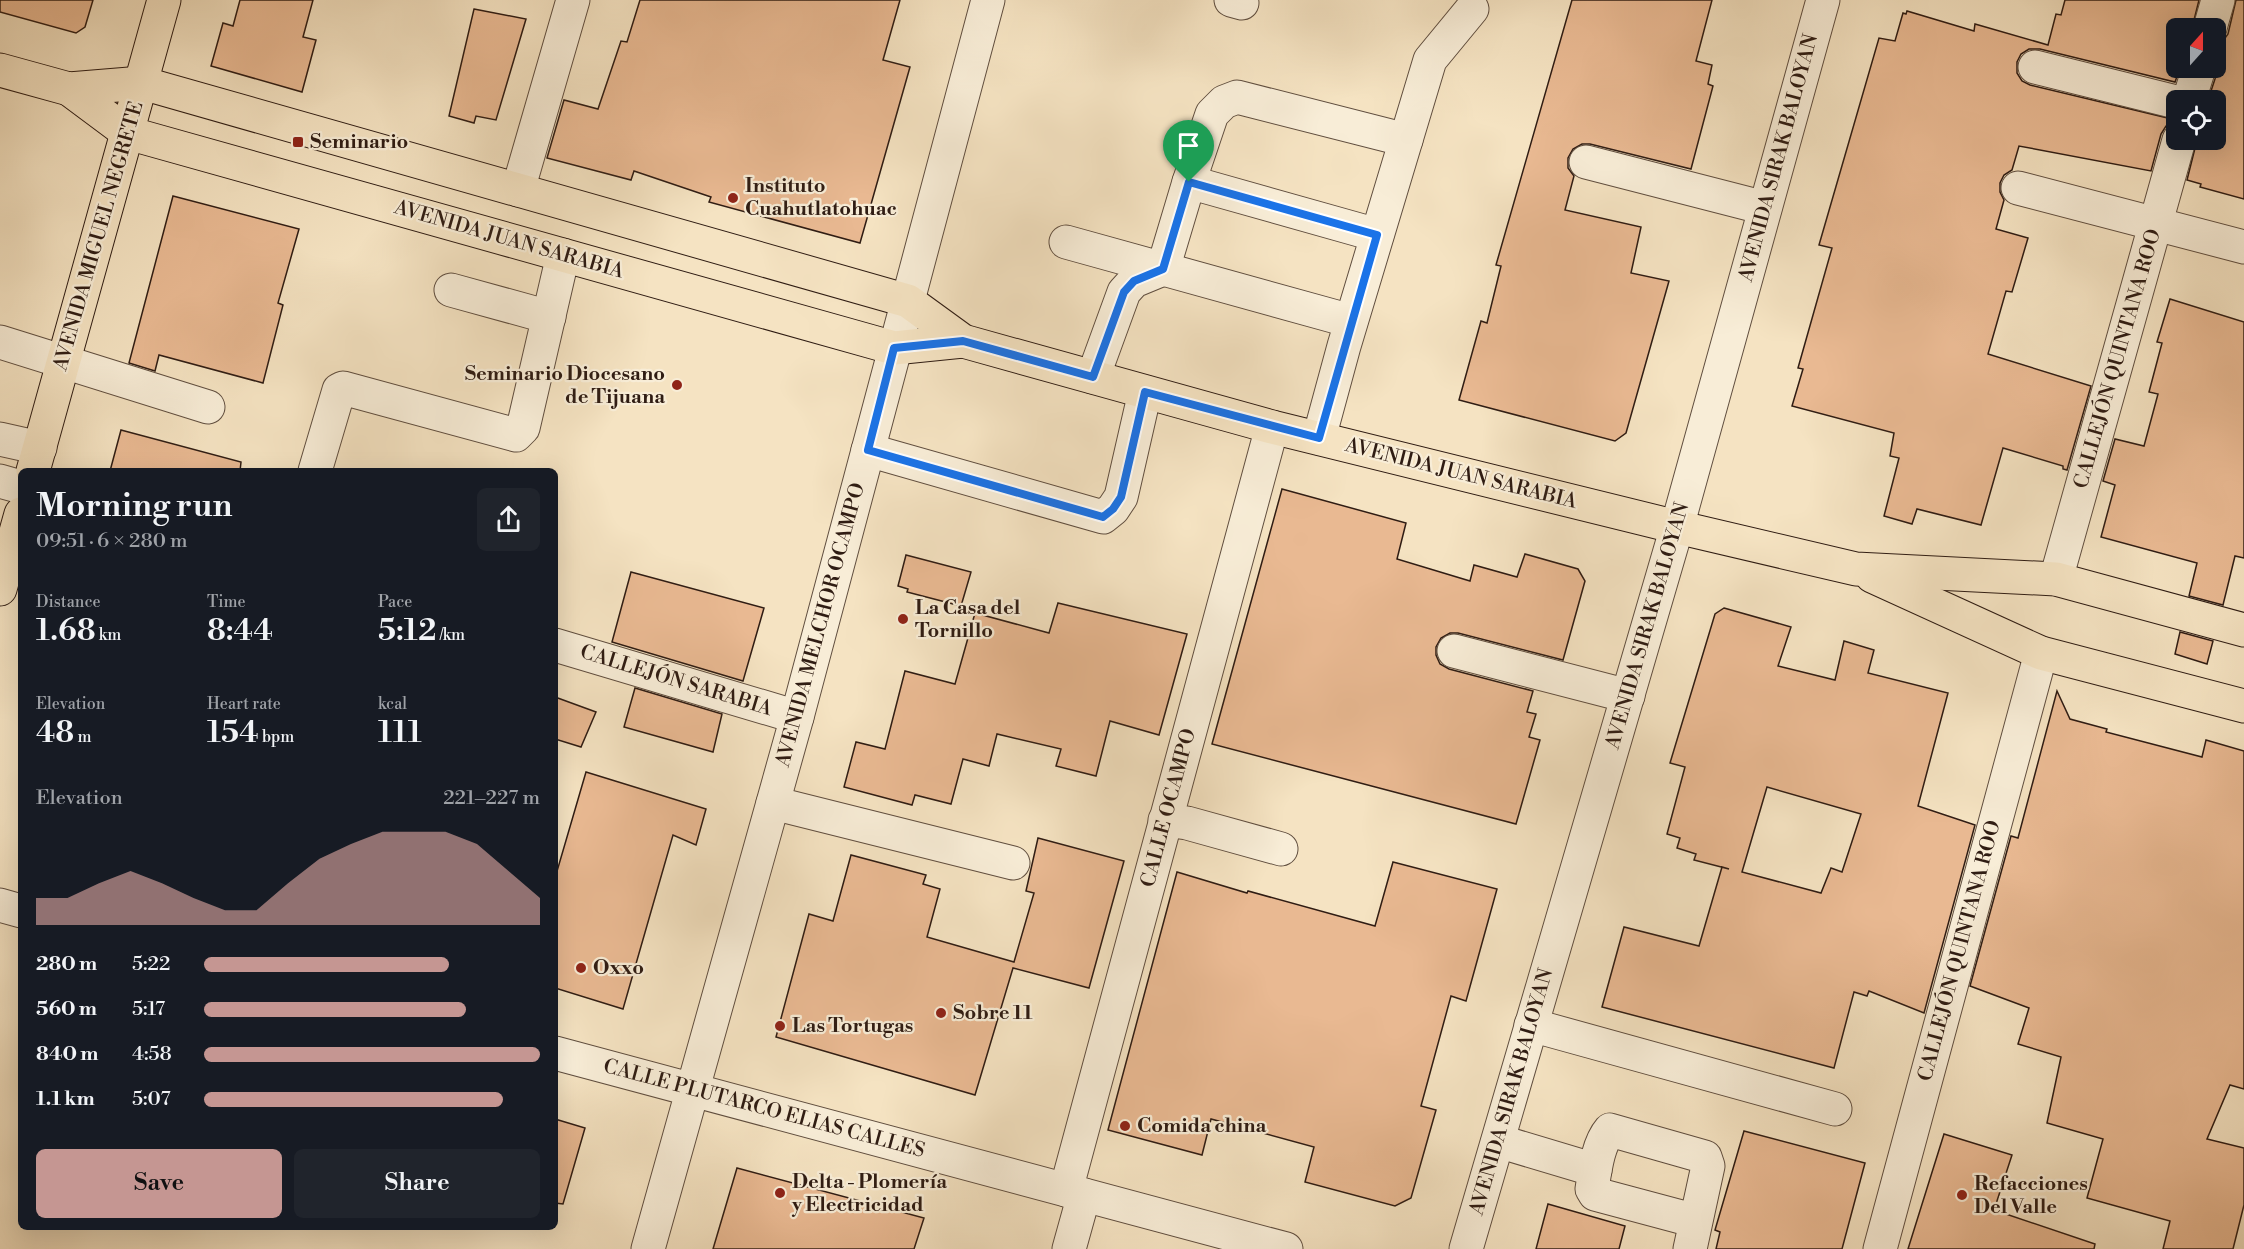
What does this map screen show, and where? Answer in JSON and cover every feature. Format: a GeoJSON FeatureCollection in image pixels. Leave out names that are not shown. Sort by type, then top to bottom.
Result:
{"type":"FeatureCollection","features":[{"type":"Feature","properties":{"kind":"main road","name":"AVENIDA MIGUEL NEGRETE"},"geometry":{"type":"LineString","coordinates":[[36,459],[164,0]]}},
{"type":"Feature","properties":{"kind":"main road","name":"AVENIDA JUAN SARABIA"},"geometry":{"type":"LineString","coordinates":[[0,70],[69,89],[142,83],[908,301],[963,341],[1272,427],[1677,527],[1856,568],[2056,579],[2244,630]]}},
{"type":"Feature","properties":{"kind":"main road","name":"AVENIDA JUAN SARABIA"},"geometry":{"type":"LineString","coordinates":[[69,89],[128,133],[894,348],[963,341]]}},
{"type":"Feature","properties":{"kind":"main road"},"geometry":{"type":"LineString","coordinates":[[0,589],[18,525]]}},
{"type":"Feature","properties":{"kind":"main road","name":"AVENIDA JUAN SARABIA"},"geometry":{"type":"LineString","coordinates":[[1856,568],[2041,653],[2244,706]]}},
{"type":"Feature","properties":{"kind":"street"},"geometry":{"type":"LineString","coordinates":[[518,190],[573,0]]}},
{"type":"Feature","properties":{"kind":"street","name":"AVENIDA MELCHOR OCAMPO"},"geometry":{"type":"LineString","coordinates":[[648,1249],[797,717],[988,0]]}},
{"type":"Feature","properties":{"kind":"street","name":"AVENIDA SIRAK BALOYAN"},"geometry":{"type":"LineString","coordinates":[[1466,1249],[1677,527],[1823,0]]}},
{"type":"Feature","properties":{"kind":"street"},"geometry":{"type":"LineString","coordinates":[[2213,18],[2218,0]]}},
{"type":"Feature","properties":{"kind":"street"},"geometry":{"type":"LineString","coordinates":[[1319,438],[1351,321],[1430,60],[1472,9]]}},
{"type":"Feature","properties":{"kind":"street"},"geometry":{"type":"LineString","coordinates":[[2035,68],[2166,100]]}},
{"type":"Feature","properties":{"kind":"street"},"geometry":{"type":"LineString","coordinates":[[1163,269],[1212,114],[1224,102],[1237,97],[1406,140]]}},
{"type":"Feature","properties":{"kind":"street","name":"CALLEJÓN QUINTANA ROO"},"geometry":{"type":"LineString","coordinates":[[2056,579],[2176,150]]}},
{"type":"Feature","properties":{"kind":"street"},"geometry":{"type":"LineString","coordinates":[[1586,162],[1765,208]]}},
{"type":"Feature","properties":{"kind":"street"},"geometry":{"type":"LineString","coordinates":[[1189,182],[1377,235]]}},
{"type":"Feature","properties":{"kind":"street"},"geometry":{"type":"LineString","coordinates":[[2018,188],[2244,247]]}},
{"type":"Feature","properties":{"kind":"street"},"geometry":{"type":"LineString","coordinates":[[1066,242],[1351,321]]}},
{"type":"Feature","properties":{"kind":"street"},"geometry":{"type":"LineString","coordinates":[[316,468],[339,390],[343,388],[516,435],[523,428],[563,255]]}},
{"type":"Feature","properties":{"kind":"street"},"geometry":{"type":"LineString","coordinates":[[1093,377],[1124,292],[1134,281],[1163,269]]}},
{"type":"Feature","properties":{"kind":"street"},"geometry":{"type":"LineString","coordinates":[[451,290],[549,317]]}},
{"type":"Feature","properties":{"kind":"street"},"geometry":{"type":"LineString","coordinates":[[0,342],[208,407]]}},
{"type":"Feature","properties":{"kind":"street"},"geometry":{"type":"LineString","coordinates":[[868,450],[1103,517],[1113,509],[1121,497],[1145,392]]}},
{"type":"Feature","properties":{"kind":"street","name":"CALLE OCAMPO"},"geometry":{"type":"LineString","coordinates":[[1069,1249],[1075,1192],[1166,820],[1272,427]]}},
{"type":"Feature","properties":{"kind":"street"},"geometry":{"type":"LineString","coordinates":[[0,439],[36,459]]}},
{"type":"Feature","properties":{"kind":"street"},"geometry":{"type":"LineString","coordinates":[[0,481],[18,486]]}},
{"type":"Feature","properties":{"kind":"street","name":"CALLEJÓN SARABIA"},"geometry":{"type":"LineString","coordinates":[[558,646],[797,717]]}},
{"type":"Feature","properties":{"kind":"street"},"geometry":{"type":"LineString","coordinates":[[1454,651],[1628,696]]}},
{"type":"Feature","properties":{"kind":"street","name":"CALLEJÓN QUINTANA ROO"},"geometry":{"type":"LineString","coordinates":[[1880,1249],[2041,653]]}},
{"type":"Feature","properties":{"kind":"street"},"geometry":{"type":"LineString","coordinates":[[773,803],[1013,863]]}},
{"type":"Feature","properties":{"kind":"street"},"geometry":{"type":"LineString","coordinates":[[1166,820],[1187,823],[1281,849]]}},
{"type":"Feature","properties":{"kind":"street"},"geometry":{"type":"LineString","coordinates":[[0,905],[18,910]]}},
{"type":"Feature","properties":{"kind":"street"},"geometry":{"type":"LineString","coordinates":[[1531,1025],[1835,1109]]}},
{"type":"Feature","properties":{"kind":"street","name":"CALLE PLUTARCO ELIAS CALLES"},"geometry":{"type":"LineString","coordinates":[[558,1054],[1286,1249]]}},
{"type":"Feature","properties":{"kind":"street"},"geometry":{"type":"LineString","coordinates":[[1610,1130],[1705,1157],[1708,1166],[1693,1235],[1595,1194],[1592,1189],[1595,1170],[1605,1135],[1610,1130]]}},
{"type":"Feature","properties":{"kind":"street"},"geometry":{"type":"LineString","coordinates":[[1497,1141],[1595,1170]]}},
{"type":"Feature","properties":{"kind":"building"},"geometry":{"type":"Polygon","coordinates":[[[0,0],[93,0],[85,27],[76,33],[0,12],[0,0]]]}},
{"type":"Feature","properties":{"kind":"building"},"geometry":{"type":"Polygon","coordinates":[[[240,0],[313,0],[303,37],[316,40],[302,92],[211,66],[223,23],[233,26],[240,0]]]}},
{"type":"Feature","properties":{"kind":"building"},"geometry":{"type":"Polygon","coordinates":[[[640,0],[900,0],[883,60],[910,67],[860,243],[709,202],[711,197],[634,171],[631,180],[547,158],[564,100],[598,109],[621,41],[627,42],[640,0]]]}},
{"type":"Feature","properties":{"kind":"building"},"geometry":{"type":"Polygon","coordinates":[[[1572,0],[1712,0],[1696,61],[1712,65],[1708,84],[1713,86],[1691,169],[1590,144],[1582,144],[1573,149],[1568,158],[1568,168],[1574,176],[1565,210],[1641,227],[1631,273],[1669,281],[1626,433],[1615,441],[1459,400],[1481,321],[1487,323],[1501,266],[1496,265],[1572,0]]]}},
{"type":"Feature","properties":{"kind":"building"},"geometry":{"type":"Polygon","coordinates":[[[2065,0],[2199,0],[2194,18],[2166,18],[2166,78],[2176,78],[2175,82],[2040,49],[2029,49],[2021,54],[2017,62],[2017,73],[2022,81],[2030,85],[2166,118],[2166,126],[2161,134],[2151,171],[2019,146],[2012,170],[2004,175],[2000,183],[2000,192],[2004,200],[1996,229],[2028,238],[2012,292],[2006,291],[1988,354],[2091,386],[2067,470],[2063,469],[2063,466],[2003,448],[1981,525],[1917,509],[1912,524],[1884,516],[1899,458],[1890,456],[1894,433],[1792,406],[1803,369],[1798,368],[1832,248],[1819,245],[1879,38],[1895,41],[1903,13],[1906,14],[1907,11],[1974,31],[1975,24],[2048,45],[2056,14],[2061,15],[2065,0]]]}},
{"type":"Feature","properties":{"kind":"building"},"geometry":{"type":"Polygon","coordinates":[[[2236,0],[2244,0],[2244,199],[2200,187],[2201,184],[2187,180],[2194,150],[2226,150],[2226,90],[2211,90],[2215,78],[2226,78],[2226,37],[2236,0]]]}},
{"type":"Feature","properties":{"kind":"building"},"geometry":{"type":"Polygon","coordinates":[[[474,9],[526,19],[496,120],[476,116],[474,123],[449,116],[474,9]]]}},
{"type":"Feature","properties":{"kind":"building"},"geometry":{"type":"Polygon","coordinates":[[[173,196],[299,229],[278,303],[283,305],[263,383],[159,355],[155,371],[129,363],[173,196]]]}},
{"type":"Feature","properties":{"kind":"building"},"geometry":{"type":"Polygon","coordinates":[[[2170,299],[2244,322],[2244,558],[2235,556],[2223,605],[2189,596],[2197,563],[2101,537],[2115,485],[2103,481],[2115,439],[2144,446],[2158,394],[2149,392],[2162,343],[2157,342],[2170,299]]]}},
{"type":"Feature","properties":{"kind":"building"},"geometry":{"type":"Polygon","coordinates":[[[121,430],[241,462],[240,468],[111,468],[121,430]]]}},
{"type":"Feature","properties":{"kind":"building"},"geometry":{"type":"Polygon","coordinates":[[[1282,489],[1406,523],[1397,559],[1470,581],[1474,565],[1517,577],[1525,554],[1578,569],[1585,581],[1563,660],[1458,633],[1450,633],[1441,638],[1436,647],[1436,655],[1440,664],[1449,669],[1533,691],[1527,712],[1536,714],[1529,737],[1540,740],[1516,824],[1212,744],[1282,489]]]}},
{"type":"Feature","properties":{"kind":"building"},"geometry":{"type":"Polygon","coordinates":[[[906,555],[971,572],[961,606],[907,592],[908,589],[898,586],[906,555]]]}},
{"type":"Feature","properties":{"kind":"building"},"geometry":{"type":"Polygon","coordinates":[[[631,572],[764,608],[743,681],[612,642],[631,572]]]}},
{"type":"Feature","properties":{"kind":"building"},"geometry":{"type":"Polygon","coordinates":[[[1058,603],[1187,634],[1159,735],[1110,721],[1096,776],[1056,766],[1061,749],[997,734],[989,766],[963,759],[951,804],[915,795],[912,805],[844,787],[856,742],[885,749],[905,671],[955,684],[975,613],[1049,633],[1058,603]]]}},
{"type":"Feature","properties":{"kind":"building"},"geometry":{"type":"Polygon","coordinates":[[[1724,608],[1791,627],[1778,666],[1835,680],[1844,641],[1874,650],[1868,673],[1948,693],[1918,806],[1975,825],[1924,1013],[1869,991],[1867,996],[1854,992],[1834,1068],[1602,1007],[1624,927],[1699,946],[1722,867],[1694,860],[1696,854],[1677,848],[1680,838],[1667,834],[1685,767],[1670,763],[1715,614],[1724,608]],[[1767,787],[1742,872],[1821,893],[1831,868],[1842,872],[1861,814],[1767,787]]]}},
{"type":"Feature","properties":{"kind":"building"},"geometry":{"type":"Polygon","coordinates":[[[2180,632],[2213,641],[2207,664],[2175,654],[2180,632]]]}},
{"type":"Feature","properties":{"kind":"building"},"geometry":{"type":"Polygon","coordinates":[[[635,688],[722,714],[713,752],[624,727],[635,688]]]}},
{"type":"Feature","properties":{"kind":"building"},"geometry":{"type":"Polygon","coordinates":[[[2057,691],[2070,719],[2107,729],[2106,732],[2202,757],[2206,740],[2244,751],[2244,1089],[2230,1085],[2207,1139],[2244,1148],[2244,1205],[2233,1249],[2163,1249],[2170,1221],[2087,1198],[2103,1139],[2047,1123],[2061,1057],[2018,1044],[2029,1008],[1970,986],[2011,836],[2018,838],[2057,691]]]}},
{"type":"Feature","properties":{"kind":"building"},"geometry":{"type":"Polygon","coordinates":[[[558,698],[596,712],[581,747],[558,740],[558,698]]]}},
{"type":"Feature","properties":{"kind":"building"},"geometry":{"type":"Polygon","coordinates":[[[586,772],[706,809],[696,845],[673,835],[623,1009],[558,989],[558,868],[586,772]]]}},
{"type":"Feature","properties":{"kind":"building"},"geometry":{"type":"Polygon","coordinates":[[[1038,838],[1124,861],[1089,988],[1013,968],[975,1095],[776,1037],[809,914],[833,921],[851,855],[926,875],[923,884],[940,889],[927,937],[1014,962],[1034,893],[1026,891],[1038,838]]]}},
{"type":"Feature","properties":{"kind":"building"},"geometry":{"type":"Polygon","coordinates":[[[1393,862],[1497,889],[1466,1001],[1451,996],[1421,1106],[1436,1110],[1411,1198],[1395,1206],[1305,1182],[1314,1147],[1211,1119],[1202,1155],[1108,1130],[1177,872],[1247,893],[1248,891],[1375,926],[1393,862]]]}},
{"type":"Feature","properties":{"kind":"building"},"geometry":{"type":"Polygon","coordinates":[[[558,1120],[585,1128],[563,1204],[558,1203],[558,1120]]]}},
{"type":"Feature","properties":{"kind":"building"},"geometry":{"type":"Polygon","coordinates":[[[1744,1131],[1865,1163],[1842,1249],[1716,1249],[1720,1232],[1715,1230],[1744,1131]]]}},
{"type":"Feature","properties":{"kind":"building","name":"Refacciones Del Valle"},"geometry":{"type":"Polygon","coordinates":[[[1944,1134],[2012,1155],[1994,1210],[2095,1244],[2094,1249],[1908,1249],[1944,1134]]]}},
{"type":"Feature","properties":{"kind":"building","name":"Delta - Plomería y Electricidad"},"geometry":{"type":"Polygon","coordinates":[[[737,1168],[924,1218],[914,1249],[713,1249],[737,1168]]]}},
{"type":"Feature","properties":{"kind":"building"},"geometry":{"type":"Polygon","coordinates":[[[1548,1204],[1625,1226],[1619,1249],[1536,1249],[1548,1204]]]}},
{"type":"Feature","properties":{"kind":"place","name":"Seminario"},"geometry":{"type":"Point","coordinates":[298,142]}},
{"type":"Feature","properties":{"kind":"place","name":"Instituto Cuahutlatohuac"},"geometry":{"type":"Point","coordinates":[733,198]}},
{"type":"Feature","properties":{"kind":"place","name":"Seminario Diocesano de Tijuana"},"geometry":{"type":"Point","coordinates":[677,385]}},
{"type":"Feature","properties":{"kind":"place","name":"La Casa del Tornillo"},"geometry":{"type":"Point","coordinates":[903,619]}},
{"type":"Feature","properties":{"kind":"place","name":"Oxxo"},"geometry":{"type":"Point","coordinates":[581,968]}},
{"type":"Feature","properties":{"kind":"place","name":"Sobre 11"},"geometry":{"type":"Point","coordinates":[941,1013]}},
{"type":"Feature","properties":{"kind":"place","name":"Las Tortugas"},"geometry":{"type":"Point","coordinates":[780,1026]}},
{"type":"Feature","properties":{"kind":"place","name":"Comida china"},"geometry":{"type":"Point","coordinates":[1125,1126]}},
{"type":"Feature","properties":{"kind":"place","name":"Delta - Plomería y Electricidad"},"geometry":{"type":"Point","coordinates":[780,1193]}},
{"type":"Feature","properties":{"kind":"place","name":"Refacciones Del Valle"},"geometry":{"type":"Point","coordinates":[1962,1195]}},
{"type":"Feature","properties":{"kind":"route"},"geometry":{"type":"LineString","coordinates":[[1189,182],[1377,235],[1319,438],[1145,392],[1121,497],[1113,509],[1103,517],[868,450],[894,348],[963,341],[1093,377],[1124,292],[1134,281],[1163,269],[1189,182]]}}]}
